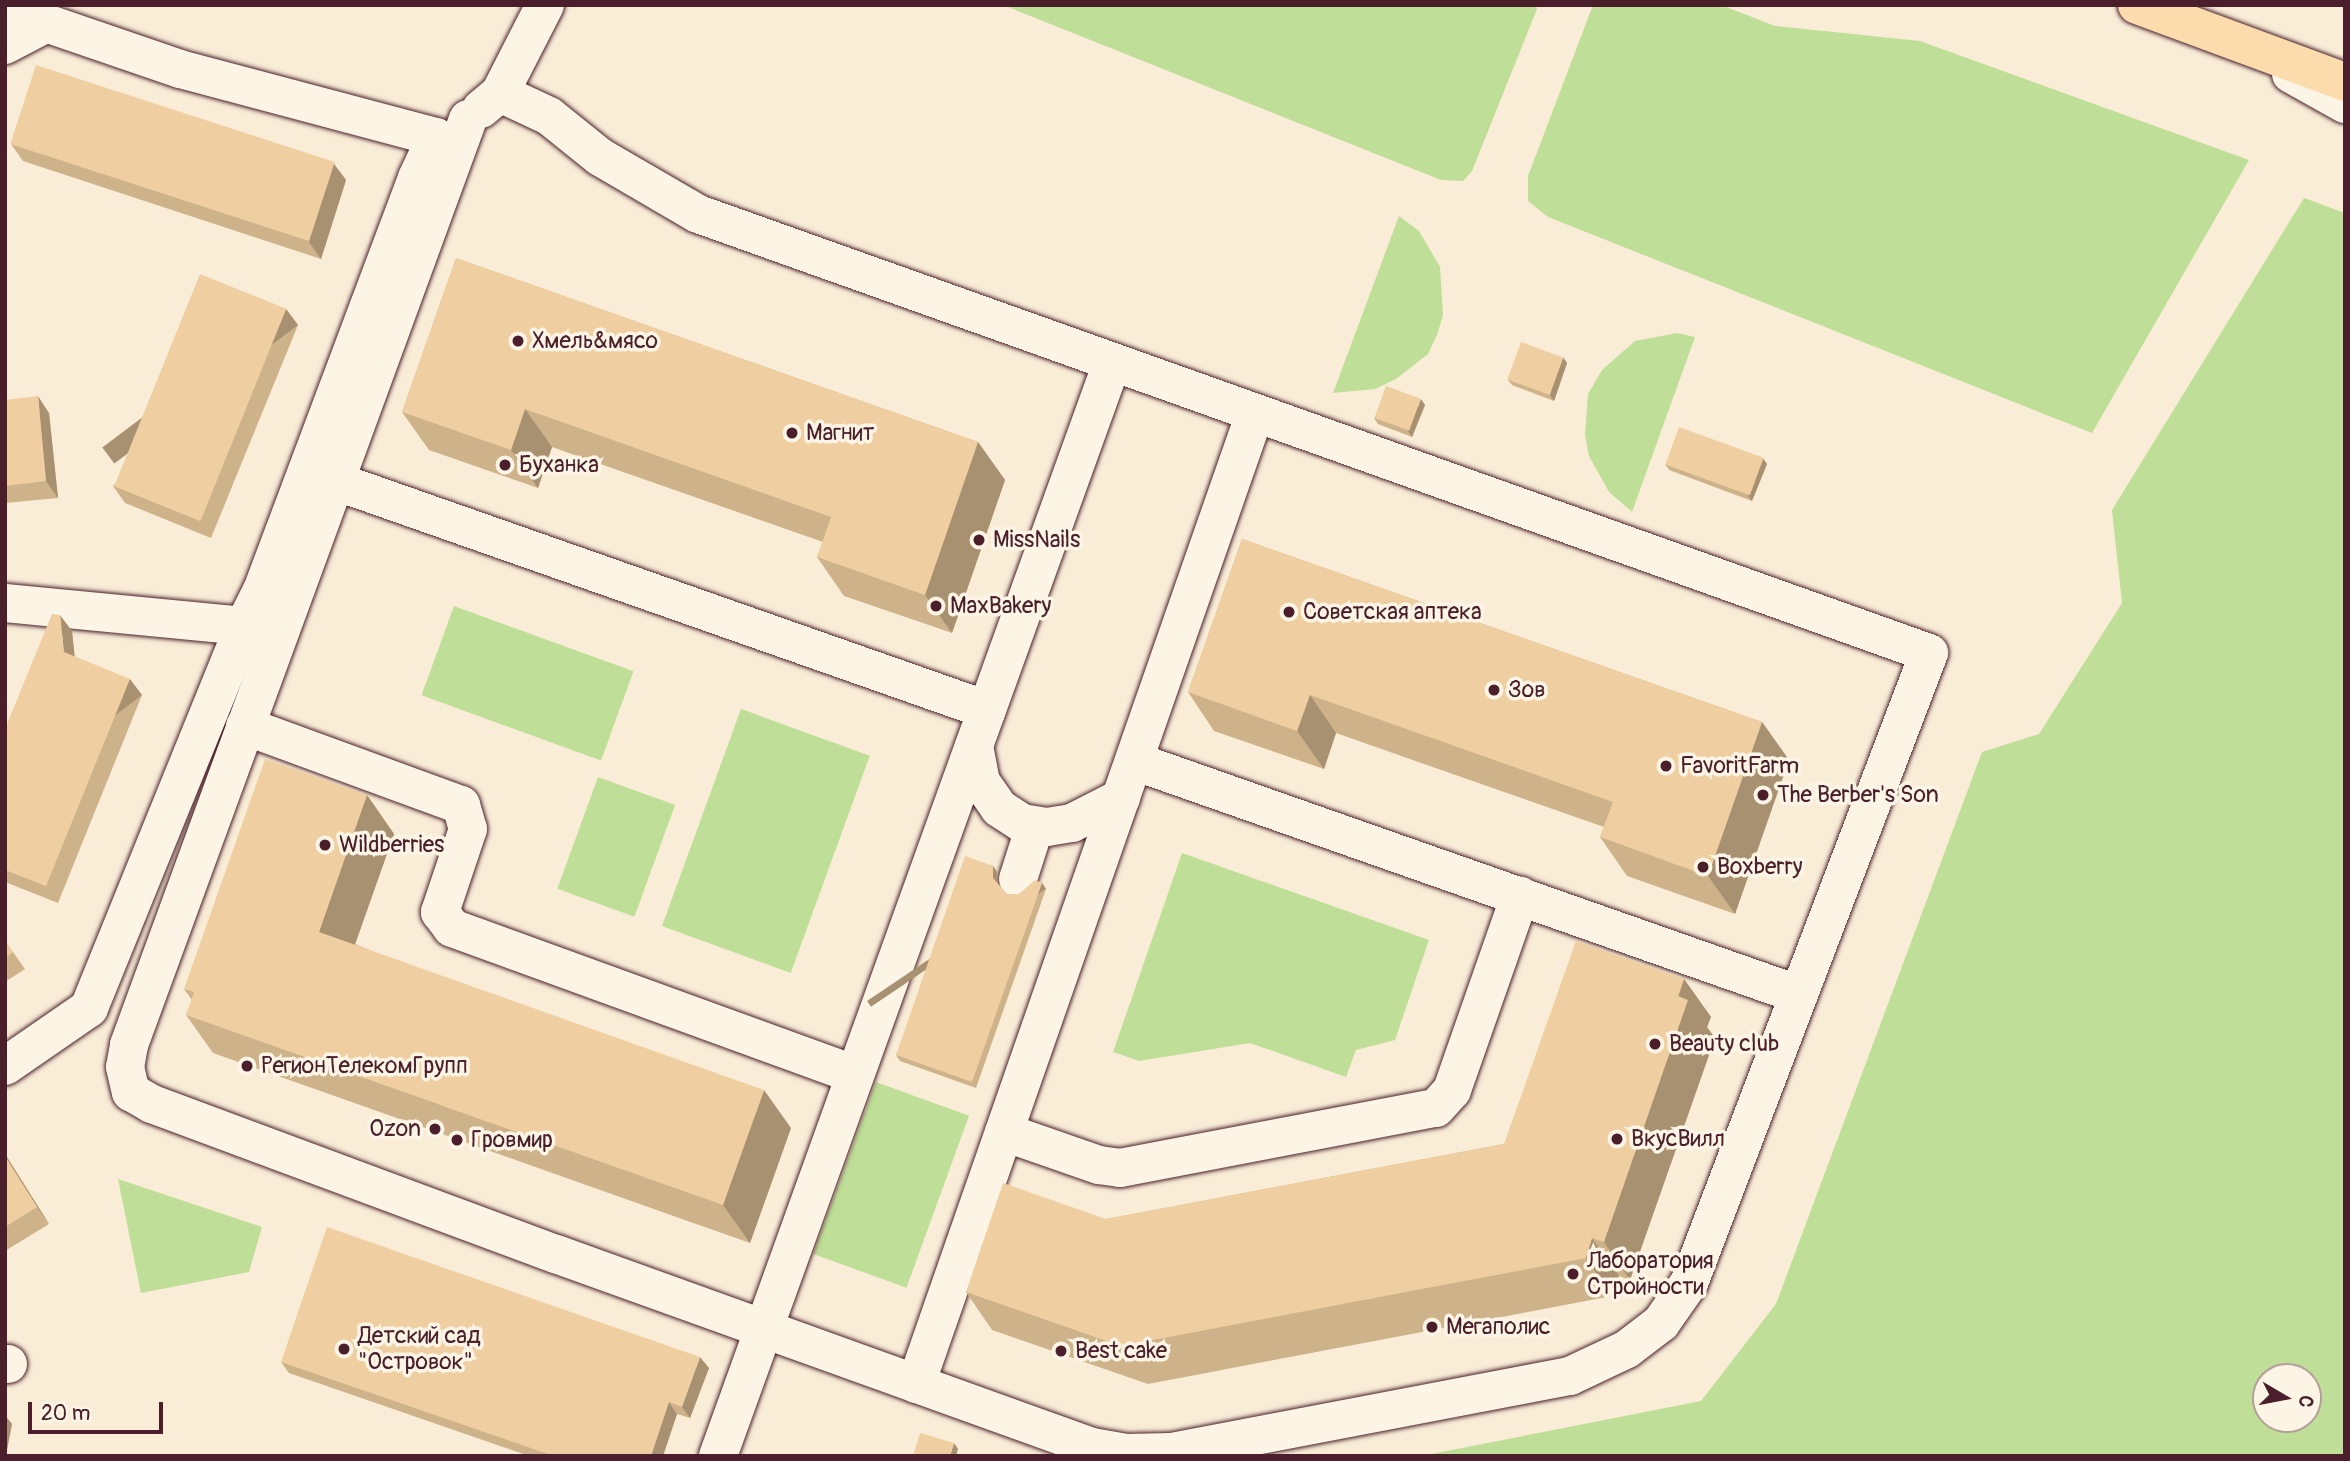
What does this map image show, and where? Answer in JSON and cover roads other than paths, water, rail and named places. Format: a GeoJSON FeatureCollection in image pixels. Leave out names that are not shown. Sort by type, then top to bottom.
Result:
{"type":"FeatureCollection","features":[{"type":"Feature","properties":{"kind":"highway"},"geometry":{"type":"LineString","coordinates":[[2137,5],[2345,82]]}},
{"type":"Feature","properties":{"kind":"street"},"geometry":{"type":"LineString","coordinates":[[5,1066],[89,1008],[244,626],[262,590],[452,128],[500,93],[545,5]]}},
{"type":"Feature","properties":{"kind":"street"},"geometry":{"type":"LineString","coordinates":[[5,9],[180,69],[452,128]]}},
{"type":"Feature","properties":{"kind":"street"},"geometry":{"type":"LineString","coordinates":[[5,45],[47,23]]}},
{"type":"Feature","properties":{"kind":"street"},"geometry":{"type":"LineString","coordinates":[[2235,42],[2345,104]]}},
{"type":"Feature","properties":{"kind":"street"},"geometry":{"type":"LineString","coordinates":[[452,128],[335,481],[129,1045],[125,1067],[131,1092],[165,1109],[764,1329],[1092,1447],[1126,1453],[1171,1452],[1570,1376],[1636,1343],[1661,1323],[1689,1283],[1929,653],[698,215],[600,157],[549,116],[500,93]]}},
{"type":"Feature","properties":{"kind":"street"},"geometry":{"type":"LineString","coordinates":[[718,1456],[1112,363]]}},
{"type":"Feature","properties":{"kind":"street"},"geometry":{"type":"LineString","coordinates":[[916,1384],[1255,413]]}},
{"type":"Feature","properties":{"kind":"street"},"geometry":{"type":"LineString","coordinates":[[335,481],[987,710]]}},
{"type":"Feature","properties":{"kind":"street"},"geometry":{"type":"LineString","coordinates":[[5,603],[244,626]]}},
{"type":"Feature","properties":{"kind":"street"},"geometry":{"type":"LineString","coordinates":[[245,726],[461,805],[468,829],[440,912],[452,928],[855,1075]]}},
{"type":"Feature","properties":{"kind":"street"},"geometry":{"type":"LineString","coordinates":[[974,746],[981,782],[999,808],[1035,826],[1072,823],[1121,798]]}},
{"type":"Feature","properties":{"kind":"street"},"geometry":{"type":"LineString","coordinates":[[1134,761],[1797,994]]}},
{"type":"Feature","properties":{"kind":"street"},"geometry":{"type":"LineString","coordinates":[[1018,878],[1035,826]]}},
{"type":"Feature","properties":{"kind":"street"},"geometry":{"type":"LineString","coordinates":[[1004,1132],[1099,1165],[1121,1168],[1436,1108],[1452,1090],[1520,896]]}},
{"type":"Feature","properties":{"kind":"place","name":"Хмель&мясо"},"geometry":{"type":"Point","coordinates":[518,341]}},
{"type":"Feature","properties":{"kind":"place","name":"Магнит"},"geometry":{"type":"Point","coordinates":[792,433]}},
{"type":"Feature","properties":{"kind":"place","name":"Буханка"},"geometry":{"type":"Point","coordinates":[505,465]}},
{"type":"Feature","properties":{"kind":"place","name":"MissNails"},"geometry":{"type":"Point","coordinates":[979,540]}},
{"type":"Feature","properties":{"kind":"place","name":"MaxBakery"},"geometry":{"type":"Point","coordinates":[936,606]}},
{"type":"Feature","properties":{"kind":"place","name":"Советская аптека"},"geometry":{"type":"Point","coordinates":[1289,612]}},
{"type":"Feature","properties":{"kind":"place","name":"Зов"},"geometry":{"type":"Point","coordinates":[1494,690]}},
{"type":"Feature","properties":{"kind":"place","name":"FavoritFarm"},"geometry":{"type":"Point","coordinates":[1666,766]}},
{"type":"Feature","properties":{"kind":"place","name":"The Berber's Son"},"geometry":{"type":"Point","coordinates":[1763,795]}},
{"type":"Feature","properties":{"kind":"place","name":"Wildberries"},"geometry":{"type":"Point","coordinates":[325,845]}},
{"type":"Feature","properties":{"kind":"place","name":"Boxberry"},"geometry":{"type":"Point","coordinates":[1703,867]}},
{"type":"Feature","properties":{"kind":"place","name":"Beauty club"},"geometry":{"type":"Point","coordinates":[1655,1044]}},
{"type":"Feature","properties":{"kind":"place","name":"РегионТелекомГрупп"},"geometry":{"type":"Point","coordinates":[247,1066]}},
{"type":"Feature","properties":{"kind":"place","name":"Ozon"},"geometry":{"type":"Point","coordinates":[435,1129]}},
{"type":"Feature","properties":{"kind":"place","name":"ВкусВилл"},"geometry":{"type":"Point","coordinates":[1617,1139]}},
{"type":"Feature","properties":{"kind":"place","name":"Гровмир"},"geometry":{"type":"Point","coordinates":[457,1140]}},
{"type":"Feature","properties":{"kind":"place","name":"Лаборатория Стройности"},"geometry":{"type":"Point","coordinates":[1573,1274]}},
{"type":"Feature","properties":{"kind":"place","name":"Мегаполис"},"geometry":{"type":"Point","coordinates":[1432,1327]}},
{"type":"Feature","properties":{"kind":"place","name":"Детский сад \"Островок\""},"geometry":{"type":"Point","coordinates":[344,1349]}},
{"type":"Feature","properties":{"kind":"place","name":"Best cake"},"geometry":{"type":"Point","coordinates":[1061,1351]}}]}
